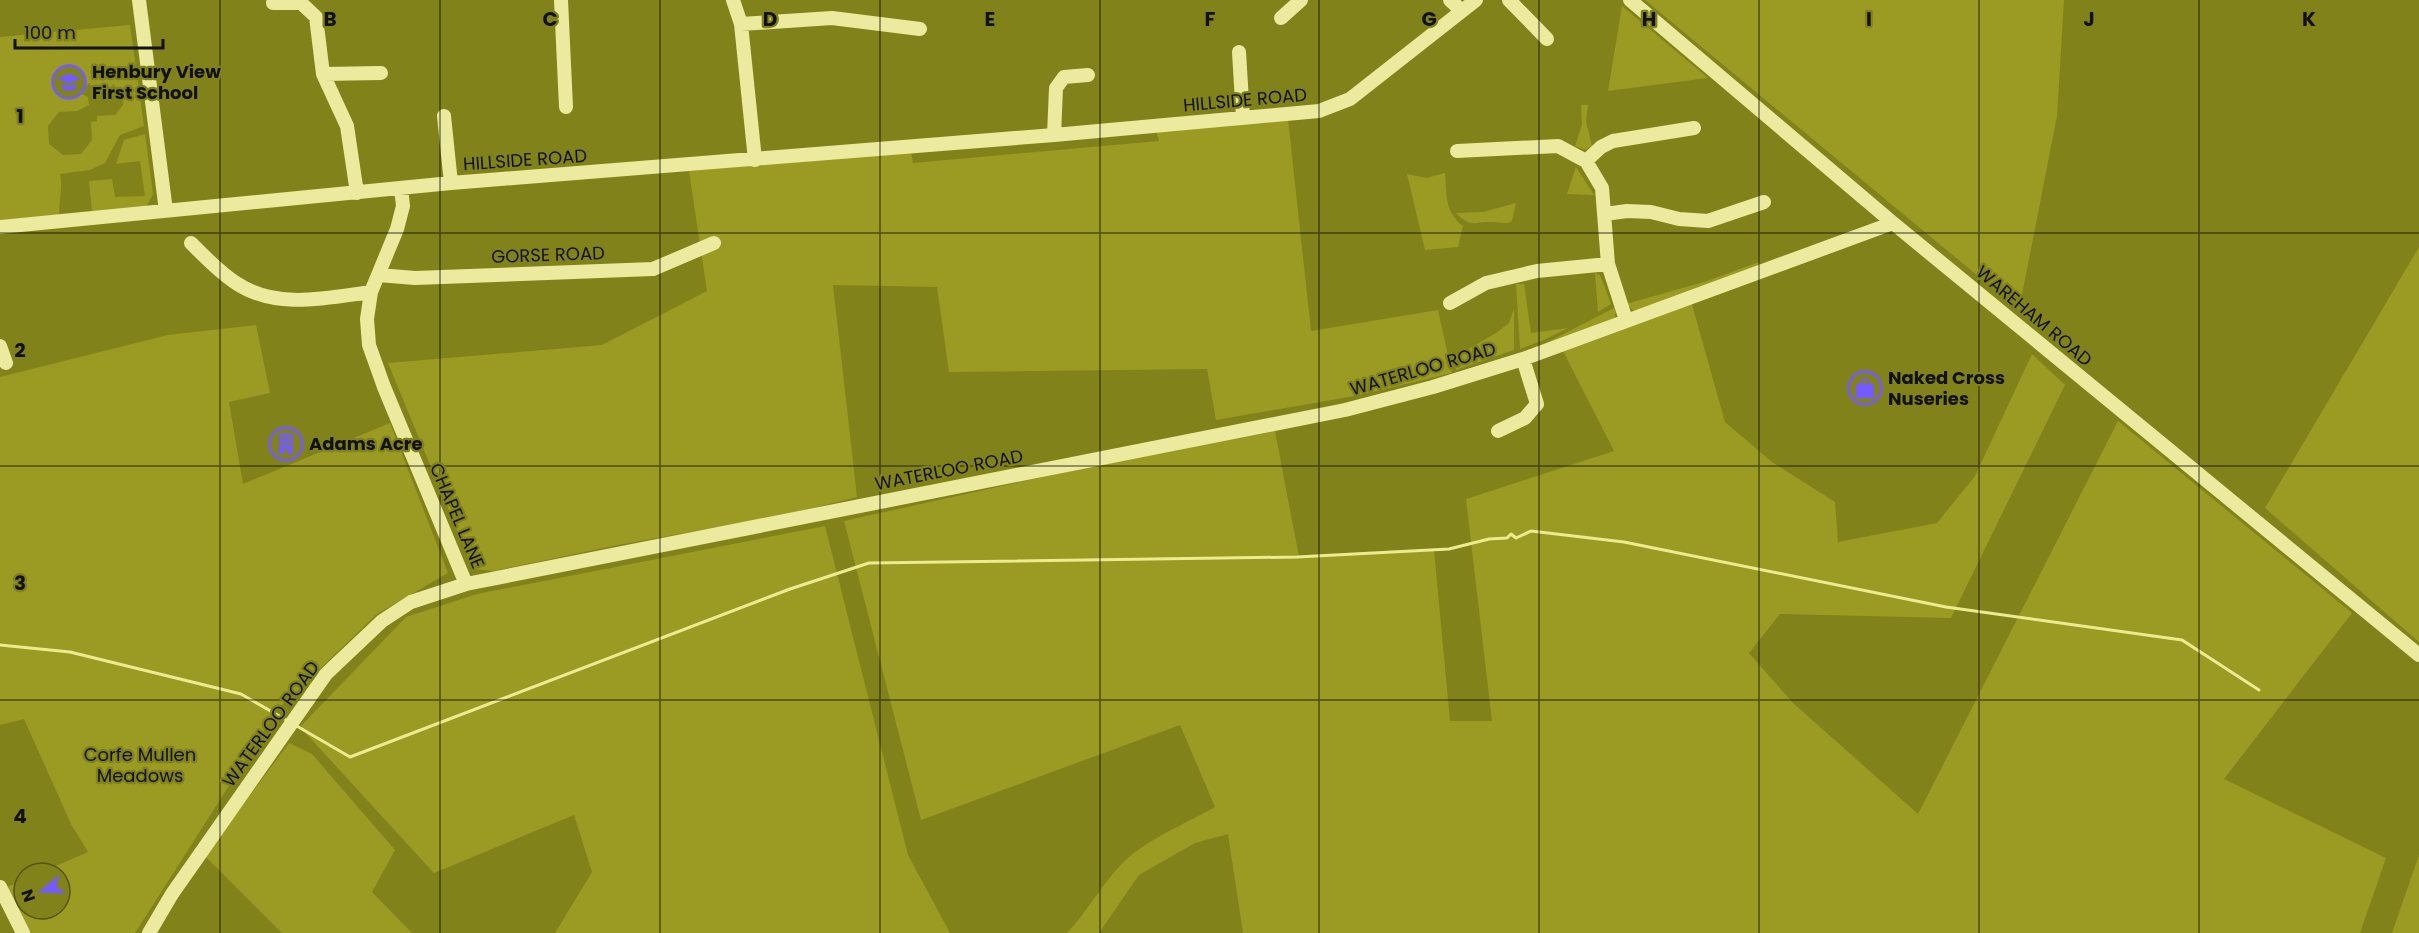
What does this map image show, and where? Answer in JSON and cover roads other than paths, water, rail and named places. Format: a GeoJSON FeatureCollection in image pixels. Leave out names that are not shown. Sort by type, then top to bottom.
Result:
{"type":"FeatureCollection","features":[{"type":"Feature","properties":{"kind":"street"},"geometry":{"type":"LineString","coordinates":[[139,0],[166,211]]}},
{"type":"Feature","properties":{"kind":"street"},"geometry":{"type":"LineString","coordinates":[[561,0],[566,107]]}},
{"type":"Feature","properties":{"kind":"street"},"geometry":{"type":"LineString","coordinates":[[733,0],[741,24],[755,160]]}},
{"type":"Feature","properties":{"kind":"street"},"geometry":{"type":"LineString","coordinates":[[1281,18],[1301,0]]}},
{"type":"Feature","properties":{"kind":"street"},"geometry":{"type":"LineString","coordinates":[[1450,0],[1462,11]]}},
{"type":"Feature","properties":{"kind":"street","name":"HILLSIDE ROAD"},"geometry":{"type":"LineString","coordinates":[[0,227],[451,183],[755,160],[1319,111],[1350,99],[1476,0]]}},
{"type":"Feature","properties":{"kind":"street"},"geometry":{"type":"LineString","coordinates":[[1509,0],[1547,39]]}},
{"type":"Feature","properties":{"kind":"street","name":"WAREHAM ROAD"},"geometry":{"type":"LineString","coordinates":[[1630,0],[1893,223],[2419,655]]}},
{"type":"Feature","properties":{"kind":"street"},"geometry":{"type":"LineString","coordinates":[[273,3],[301,3],[316,17],[324,74],[347,126],[357,193]]}},
{"type":"Feature","properties":{"kind":"street"},"geometry":{"type":"LineString","coordinates":[[741,24],[832,18],[920,29]]}},
{"type":"Feature","properties":{"kind":"street"},"geometry":{"type":"LineString","coordinates":[[1239,51],[1243,118]]}},
{"type":"Feature","properties":{"kind":"street"},"geometry":{"type":"LineString","coordinates":[[324,74],[381,73]]}},
{"type":"Feature","properties":{"kind":"street"},"geometry":{"type":"LineString","coordinates":[[1054,135],[1056,88],[1064,77],[1088,75]]}},
{"type":"Feature","properties":{"kind":"street"},"geometry":{"type":"LineString","coordinates":[[444,116],[451,183]]}},
{"type":"Feature","properties":{"kind":"street"},"geometry":{"type":"LineString","coordinates":[[1586,161],[1601,147],[1613,141],[1694,129]]}},
{"type":"Feature","properties":{"kind":"street"},"geometry":{"type":"LineString","coordinates":[[1457,151],[1558,146],[1586,161],[1602,188],[1608,264],[1626,320]]}},
{"type":"Feature","properties":{"kind":"street","name":"CHAPEL LANE"},"geometry":{"type":"LineString","coordinates":[[401,188],[403,207],[397,229],[371,292],[367,319],[369,345],[384,387],[466,585]]}},
{"type":"Feature","properties":{"kind":"street"},"geometry":{"type":"LineString","coordinates":[[1605,214],[1627,211],[1651,212],[1679,219],[1708,221],[1764,202]]}},
{"type":"Feature","properties":{"kind":"street","name":"WATERLOO ROAD"},"geometry":{"type":"LineString","coordinates":[[149,933],[172,894],[326,674],[382,621],[411,602],[466,585],[1345,410],[1433,387],[1523,359],[1893,223]]}},
{"type":"Feature","properties":{"kind":"street"},"geometry":{"type":"LineString","coordinates":[[190,243],[237,284],[258,294],[278,299],[305,300],[371,292]]}},
{"type":"Feature","properties":{"kind":"street","name":"GORSE ROAD"},"geometry":{"type":"LineString","coordinates":[[378,275],[415,278],[653,269],[714,243]]}},
{"type":"Feature","properties":{"kind":"street"},"geometry":{"type":"LineString","coordinates":[[1450,303],[1486,283],[1518,275],[1608,264]]}},
{"type":"Feature","properties":{"kind":"street"},"geometry":{"type":"LineString","coordinates":[[0,346],[6,363]]}},
{"type":"Feature","properties":{"kind":"street"},"geometry":{"type":"LineString","coordinates":[[1498,430],[1525,418],[1537,404],[1523,359]]}},
{"type":"Feature","properties":{"kind":"street"},"geometry":{"type":"LineString","coordinates":[[0,887],[23,933]]}},
{"type":"Feature","properties":{"kind":"waterway"},"geometry":{"type":"LineString","coordinates":[[295,725],[350,757],[790,589],[869,563],[1297,557],[1449,549],[1489,539],[1507,538],[1511,534],[1516,538],[1531,531],[1624,542],[1946,607],[2182,640],[2259,690]]}},
{"type":"Feature","properties":{"kind":"waterway"},"geometry":{"type":"LineString","coordinates":[[0,645],[70,652],[241,694],[288,721]]}},
{"type":"Feature","properties":{"kind":"place","name":"Henbury View First School"},"geometry":{"type":"Point","coordinates":[69,82]}},
{"type":"Feature","properties":{"kind":"place","name":"Naked Cross Nuseries"},"geometry":{"type":"Point","coordinates":[1865,388]}},
{"type":"Feature","properties":{"kind":"place","name":"Adams Acre"},"geometry":{"type":"Point","coordinates":[286,444]}},
{"type":"Feature","properties":{"kind":"park label","name":"Corfe Mullen Meadows"},"geometry":{"type":"Point","coordinates":[140,765]}}]}
